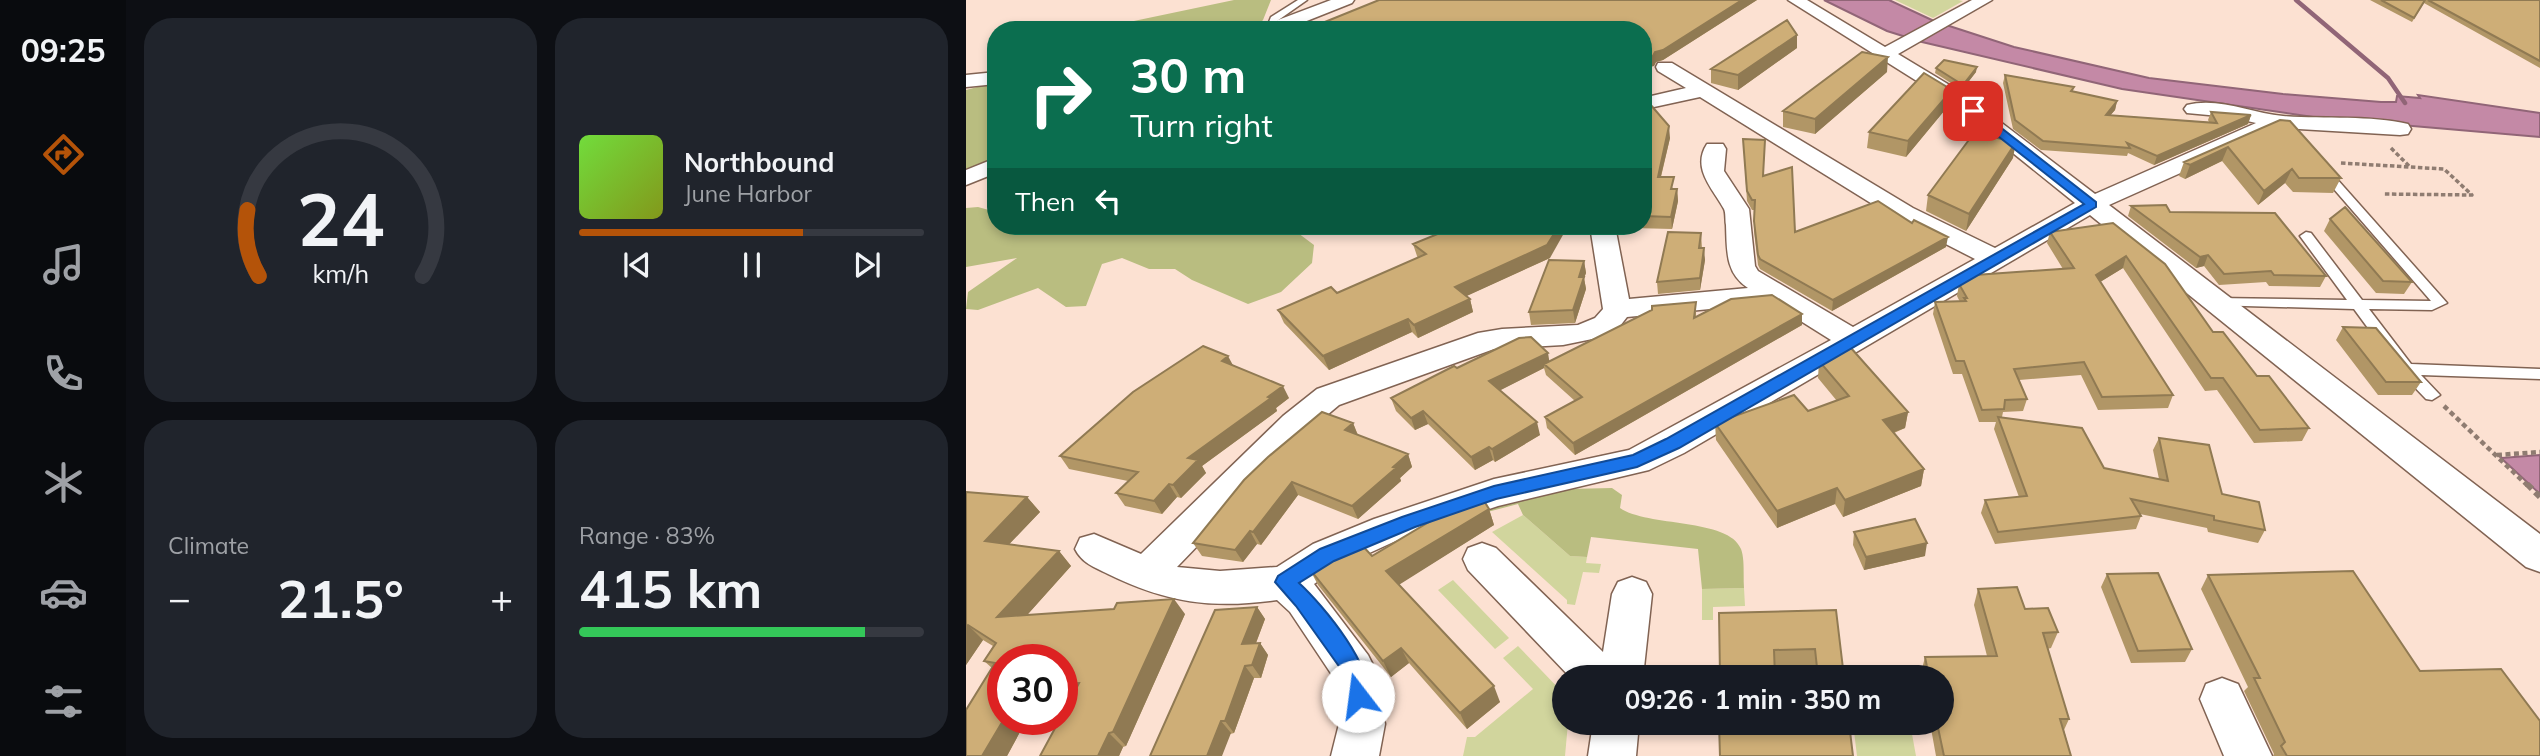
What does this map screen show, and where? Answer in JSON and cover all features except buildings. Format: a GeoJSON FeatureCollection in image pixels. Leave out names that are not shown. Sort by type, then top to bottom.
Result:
{"type":"FeatureCollection","features":[{"type":"Feature","properties":{"kind":"street"},"geometry":{"type":"LineString","coordinates":[[1292,21],[1346,0]]}},
{"type":"Feature","properties":{"kind":"street"},"geometry":{"type":"LineString","coordinates":[[1796,0],[1954,96],[2540,556]]}},
{"type":"Feature","properties":{"kind":"street"},"geometry":{"type":"LineString","coordinates":[[1887,53],[1984,0]]}},
{"type":"Feature","properties":{"kind":"street"},"geometry":{"type":"LineString","coordinates":[[1665,68],[1904,213],[1995,260]]}},
{"type":"Feature","properties":{"kind":"street"},"geometry":{"type":"LineString","coordinates":[[966,81],[987,79]]}},
{"type":"Feature","properties":{"kind":"street"},"geometry":{"type":"LineString","coordinates":[[1654,101],[1703,90]]}},
{"type":"Feature","properties":{"kind":"street"},"geometry":{"type":"LineString","coordinates":[[2194,109],[2230,111],[2278,122],[2400,129]]}},
{"type":"Feature","properties":{"kind":"street"},"geometry":{"type":"LineString","coordinates":[[1094,549],[1147,573],[1180,584],[1226,588],[1285,582],[1327,555],[1399,525],[1494,493],[1637,461],[1672,444],[2092,204],[2278,122]]}},
{"type":"Feature","properties":{"kind":"street"},"geometry":{"type":"LineString","coordinates":[[1715,149],[1713,171],[1726,196],[1737,209],[1741,230],[1742,266],[1748,276],[1853,341]]}},
{"type":"Feature","properties":{"kind":"street"},"geometry":{"type":"LineString","coordinates":[[966,178],[987,169]]}},
{"type":"Feature","properties":{"kind":"street"},"geometry":{"type":"LineString","coordinates":[[1147,573],[1295,424],[1328,397],[1489,340],[1511,336],[1580,333],[1602,327],[1611,320],[1617,309],[1604,235]]}},
{"type":"Feature","properties":{"kind":"street"},"geometry":{"type":"LineString","coordinates":[[1617,309],[1774,294]]}},
{"type":"Feature","properties":{"kind":"street"},"geometry":{"type":"LineString","coordinates":[[1482,559],[1587,665]]}},
{"type":"Feature","properties":{"kind":"street"},"geometry":{"type":"LineString","coordinates":[[1285,582],[1304,600],[1353,669],[1363,724],[1355,756]]}},
{"type":"Feature","properties":{"kind":"street"},"geometry":{"type":"LineString","coordinates":[[1623,665],[1632,594]]}},
{"type":"Feature","properties":{"kind":"street"},"geometry":{"type":"LineString","coordinates":[[2222,699],[2248,756]]}},
{"type":"Feature","properties":{"kind":"street"},"geometry":{"type":"LineString","coordinates":[[1612,756],[1615,735]]}},
{"type":"Feature","properties":{"kind":"lane"},"geometry":{"type":"LineString","coordinates":[[1273,21],[1303,0]]}},
{"type":"Feature","properties":{"kind":"lane"},"geometry":{"type":"LineString","coordinates":[[2216,302],[2432,306],[2440,303],[2316,162]]}},
{"type":"Feature","properties":{"kind":"lane"},"geometry":{"type":"LineString","coordinates":[[2306,236],[2407,369],[2432,395]]}},
{"type":"Feature","properties":{"kind":"lane"},"geometry":{"type":"LineString","coordinates":[[2407,369],[2540,374]]}},
{"type":"Feature","properties":{"kind":"path"},"geometry":{"type":"LineString","coordinates":[[2380,148],[2393,148],[2410,167]]}},
{"type":"Feature","properties":{"kind":"path"},"geometry":{"type":"LineString","coordinates":[[2316,162],[2444,169],[2472,195],[2384,194]]}},
{"type":"Feature","properties":{"kind":"path"},"geometry":{"type":"LineString","coordinates":[[2432,395],[2540,497]]}},
{"type":"Feature","properties":{"kind":"path"},"geometry":{"type":"LineString","coordinates":[[2496,455],[2540,452]]}},
{"type":"Feature","properties":{"kind":"green space"},"geometry":{"type":"Polygon","coordinates":[[[1234,0],[1271,0],[1262,21],[1134,21],[1234,0]]]}},
{"type":"Feature","properties":{"kind":"green space"},"geometry":{"type":"Polygon","coordinates":[[[1895,0],[1958,0],[1963,1],[1933,18],[1895,0]]]}},
{"type":"Feature","properties":{"kind":"green space"},"geometry":{"type":"Polygon","coordinates":[[[987,84],[987,164],[966,174],[966,90],[987,84]]]}},
{"type":"Feature","properties":{"kind":"green space"},"geometry":{"type":"Polygon","coordinates":[[[966,208],[987,210],[987,235],[1301,235],[1314,245],[1312,263],[1281,292],[1248,304],[1192,280],[1175,269],[1149,269],[1122,258],[1102,264],[1086,306],[1066,307],[1038,288],[978,310],[966,309],[968,292],[1017,258],[966,267],[966,208]]]}},
{"type":"Feature","properties":{"kind":"green space"},"geometry":{"type":"Polygon","coordinates":[[[1612,488],[1622,495],[1620,508],[1632,514],[1705,527],[1733,539],[1742,553],[1744,588],[1702,589],[1698,549],[1591,537],[1587,557],[1570,556],[1523,515],[1518,504],[1476,515],[1471,510],[1568,489],[1612,488]]]}},
{"type":"Feature","properties":{"kind":"green space"},"geometry":{"type":"Polygon","coordinates":[[[1523,515],[1570,556],[1587,557],[1586,563],[1601,564],[1599,573],[1583,572],[1575,605],[1567,604],[1567,600],[1492,532],[1523,515]]]}},
{"type":"Feature","properties":{"kind":"green space"},"geometry":{"type":"Polygon","coordinates":[[[1453,580],[1509,638],[1495,649],[1438,590],[1453,580]]]}},
{"type":"Feature","properties":{"kind":"green space"},"geometry":{"type":"Polygon","coordinates":[[[1744,588],[1745,606],[1713,607],[1713,620],[1702,620],[1702,589],[1744,588]]]}},
{"type":"Feature","properties":{"kind":"green space"},"geometry":{"type":"Polygon","coordinates":[[[1518,646],[1552,681],[1552,735],[1567,735],[1565,756],[1463,756],[1467,737],[1475,737],[1533,689],[1503,658],[1518,646]]]}},
{"type":"Feature","properties":{"kind":"green space"},"geometry":{"type":"Polygon","coordinates":[[[1854,735],[1912,735],[1916,756],[1857,756],[1854,735]]]}},
{"type":"Feature","properties":{"kind":"shaded area"},"geometry":{"type":"Polygon","coordinates":[[[1824,0],[1889,0],[1934,21],[2014,47],[2149,78],[2283,94],[2381,102],[2396,102],[2397,96],[2420,98],[2418,95],[2540,113],[2540,137],[2320,118],[2122,89],[1922,42],[1887,31],[1824,0]]]}},
{"type":"Feature","properties":{"kind":"shaded area"},"geometry":{"type":"Polygon","coordinates":[[[2540,455],[2540,494],[2501,458],[2540,455]]]}},
{"type":"Feature","properties":{"kind":"waterway"},"geometry":{"type":"LineString","coordinates":[[2296,0],[2388,78],[2405,103]]}},
{"type":"Feature","properties":{"kind":"route"},"geometry":{"type":"LineString","coordinates":[[1358,696],[1353,669],[1304,600],[1285,582],[1327,555],[1409,522],[1494,493],[1637,461],[1672,444],[2092,204],[1973,111]]}}]}
